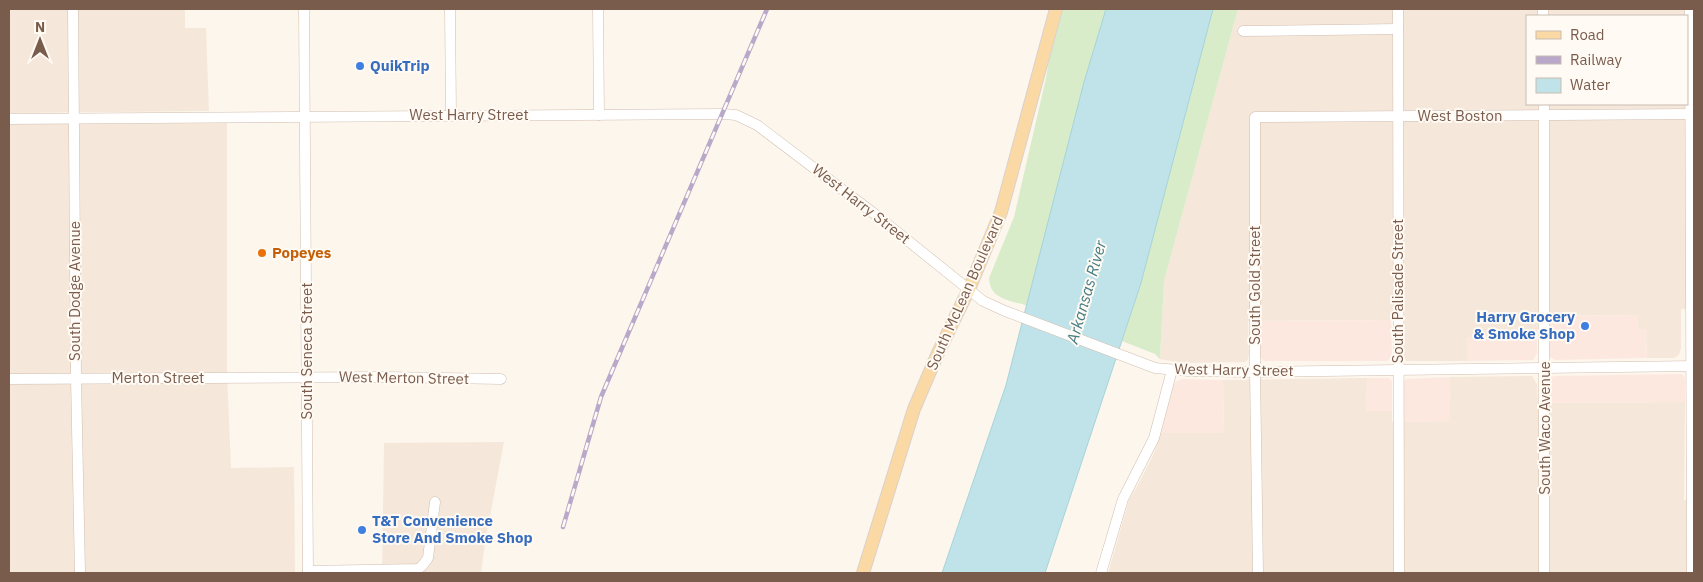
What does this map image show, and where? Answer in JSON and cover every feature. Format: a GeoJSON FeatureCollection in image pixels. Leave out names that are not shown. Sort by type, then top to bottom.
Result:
{"type":"FeatureCollection","features":[{"type":"Feature","properties":{"kind":"main road","name":"South McLean Boulevard"},"geometry":{"type":"LineString","coordinates":[[863,573],[914,409],[1002,212],[1056,9]]}},
{"type":"Feature","properties":{"kind":"street","name":"South Dodge Avenue"},"geometry":{"type":"LineString","coordinates":[[74,9],[76,378],[80,573]]}},
{"type":"Feature","properties":{"kind":"street","name":"South Seneca Street"},"geometry":{"type":"LineString","coordinates":[[304,9],[308,572]]}},
{"type":"Feature","properties":{"kind":"street"},"geometry":{"type":"LineString","coordinates":[[450,9],[451,115]]}},
{"type":"Feature","properties":{"kind":"street"},"geometry":{"type":"LineString","coordinates":[[598,9],[599,115]]}},
{"type":"Feature","properties":{"kind":"street","name":"South Palisade Street"},"geometry":{"type":"LineString","coordinates":[[1398,9],[1400,573]]}},
{"type":"Feature","properties":{"kind":"street"},"geometry":{"type":"LineString","coordinates":[[1690,9],[1693,366],[1692,573]]}},
{"type":"Feature","properties":{"kind":"street"},"geometry":{"type":"LineString","coordinates":[[1244,31],[1398,29]]}},
{"type":"Feature","properties":{"kind":"street","name":"South Waco Avenue"},"geometry":{"type":"LineString","coordinates":[[1544,105],[1544,573]]}},
{"type":"Feature","properties":{"kind":"street","name":"West Boston"},"geometry":{"type":"LineString","coordinates":[[1255,117],[1692,114]]}},
{"type":"Feature","properties":{"kind":"street","name":"West Harry Street"},"geometry":{"type":"LineString","coordinates":[[9,118],[736,115],[757,125],[876,215],[983,301],[1155,368],[1255,372],[1693,366]]}},
{"type":"Feature","properties":{"kind":"street","name":"South Gold Street"},"geometry":{"type":"LineString","coordinates":[[1255,117],[1255,372],[1258,573]]}},
{"type":"Feature","properties":{"kind":"street"},"geometry":{"type":"LineString","coordinates":[[1101,573],[1123,499],[1154,438],[1172,370]]}},
{"type":"Feature","properties":{"kind":"street","name":"Merton Street"},"geometry":{"type":"LineString","coordinates":[[9,379],[308,378]]}},
{"type":"Feature","properties":{"kind":"street","name":"West Merton Street"},"geometry":{"type":"LineString","coordinates":[[308,378],[501,379]]}},
{"type":"Feature","properties":{"kind":"street"},"geometry":{"type":"LineString","coordinates":[[308,572],[418,569],[428,558],[435,502]]}},
{"type":"Feature","properties":{"kind":"shaded area"},"geometry":{"type":"Polygon","coordinates":[[[9,9],[185,9],[185,28],[206,28],[209,111],[9,113],[9,9]]]}},
{"type":"Feature","properties":{"kind":"shaded area"},"geometry":{"type":"Polygon","coordinates":[[[1238,9],[1694,9],[1694,309],[1681,309],[1681,348],[1679,355],[1674,358],[1647,358],[1646,330],[1638,329],[1637,315],[1538,316],[1537,336],[1467,337],[1467,361],[1406,361],[1402,354],[1402,320],[1248,321],[1249,354],[1245,362],[1181,363],[1160,359],[1164,281],[1238,9]]]}},
{"type":"Feature","properties":{"kind":"shaded area"},"geometry":{"type":"Polygon","coordinates":[[[227,123],[227,372],[231,468],[294,467],[295,573],[9,573],[9,124],[227,123]]]}},
{"type":"Feature","properties":{"kind":"shaded area"},"geometry":{"type":"Polygon","coordinates":[[[1638,315],[1638,329],[1646,329],[1647,358],[1556,360],[1549,357],[1548,316],[1638,315]]]}},
{"type":"Feature","properties":{"kind":"shaded area"},"geometry":{"type":"Polygon","coordinates":[[[1391,320],[1392,354],[1391,358],[1387,361],[1264,361],[1259,356],[1259,321],[1391,320]]]}},
{"type":"Feature","properties":{"kind":"shaded area"},"geometry":{"type":"Polygon","coordinates":[[[1537,336],[1537,353],[1533,360],[1467,361],[1467,337],[1537,336]]]}},
{"type":"Feature","properties":{"kind":"shaded area"},"geometry":{"type":"Polygon","coordinates":[[[1681,374],[1685,380],[1685,402],[1548,403],[1549,381],[1551,377],[1555,376],[1681,374]]]}},
{"type":"Feature","properties":{"kind":"shaded area"},"geometry":{"type":"Polygon","coordinates":[[[1532,376],[1537,384],[1538,403],[1685,402],[1684,500],[1694,500],[1694,573],[1108,573],[1129,500],[1154,453],[1161,433],[1224,432],[1223,380],[1367,378],[1366,411],[1392,411],[1392,422],[1449,421],[1450,377],[1532,376]]]}},
{"type":"Feature","properties":{"kind":"shaded area"},"geometry":{"type":"Polygon","coordinates":[[[1450,377],[1449,421],[1403,422],[1404,382],[1406,379],[1450,377]]]}},
{"type":"Feature","properties":{"kind":"shaded area"},"geometry":{"type":"Polygon","coordinates":[[[1367,378],[1389,378],[1392,381],[1392,411],[1366,411],[1367,378]]]}},
{"type":"Feature","properties":{"kind":"shaded area"},"geometry":{"type":"Polygon","coordinates":[[[1183,379],[1223,380],[1224,433],[1161,433],[1174,384],[1183,379]]]}},
{"type":"Feature","properties":{"kind":"shaded area"},"geometry":{"type":"Polygon","coordinates":[[[504,442],[481,573],[382,573],[384,443],[504,442]]]}},
{"type":"Feature","properties":{"kind":"green space"},"geometry":{"type":"Polygon","coordinates":[[[1063,9],[1106,9],[1084,82],[1028,306],[997,295],[990,285],[989,278],[1014,217],[1049,60],[1063,9]]]}},
{"type":"Feature","properties":{"kind":"green space"},"geometry":{"type":"Polygon","coordinates":[[[1213,9],[1238,9],[1164,281],[1160,359],[1155,354],[1122,341],[1141,283],[1213,9]]]}},
{"type":"Feature","properties":{"kind":"water","name":"Arkansas River"},"geometry":{"type":"Polygon","coordinates":[[[1106,9],[1213,9],[1141,283],[1045,573],[942,573],[1006,385],[1084,82],[1106,9]]]}},
{"type":"Feature","properties":{"kind":"railway"},"geometry":{"type":"LineString","coordinates":[[563,527],[601,397],[767,9]]}},
{"type":"Feature","properties":{"kind":"place","name":"QuikTrip"},"geometry":{"type":"Point","coordinates":[360,66]}},
{"type":"Feature","properties":{"kind":"place","name":"Popeyes"},"geometry":{"type":"Point","coordinates":[262,253]}},
{"type":"Feature","properties":{"kind":"place","name":"Harry Grocery & Smoke Shop"},"geometry":{"type":"Point","coordinates":[1585,326]}},
{"type":"Feature","properties":{"kind":"place","name":"T&T Convenience Store And Smoke Shop"},"geometry":{"type":"Point","coordinates":[362,530]}}]}
